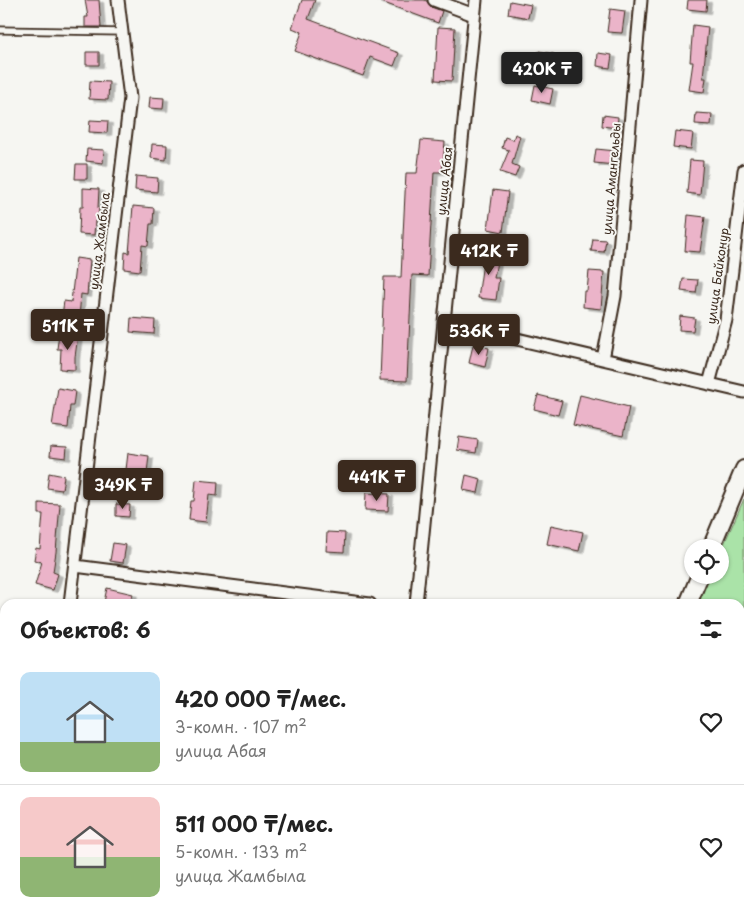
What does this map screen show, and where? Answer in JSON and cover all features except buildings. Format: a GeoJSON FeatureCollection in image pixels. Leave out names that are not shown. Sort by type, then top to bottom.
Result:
{"type":"FeatureCollection","features":[{"type":"Feature","properties":{"kind":"main road"},"geometry":{"type":"LineString","coordinates":[[716,539],[744,469]]}},
{"type":"Feature","properties":{"kind":"main road"},"geometry":{"type":"LineString","coordinates":[[690,599],[696,584]]}},
{"type":"Feature","properties":{"kind":"street","name":"улица Жамбыла"},"geometry":{"type":"LineString","coordinates":[[71,599],[130,98],[118,0]]}},
{"type":"Feature","properties":{"kind":"street"},"geometry":{"type":"LineString","coordinates":[[434,0],[474,15]]}},
{"type":"Feature","properties":{"kind":"street","name":"улица Абая"},"geometry":{"type":"LineString","coordinates":[[416,599],[476,0]]}},
{"type":"Feature","properties":{"kind":"street","name":"улица Амангельды"},"geometry":{"type":"LineString","coordinates":[[603,359],[615,296],[641,0]]}},
{"type":"Feature","properties":{"kind":"street","name":"улица Байконур"},"geometry":{"type":"LineString","coordinates":[[709,384],[726,320],[744,170]]}},
{"type":"Feature","properties":{"kind":"street"},"geometry":{"type":"LineString","coordinates":[[444,322],[744,392]]}},
{"type":"Feature","properties":{"kind":"street"},"geometry":{"type":"LineString","coordinates":[[75,566],[331,599]]}},
{"type":"Feature","properties":{"kind":"lane"},"geometry":{"type":"LineString","coordinates":[[0,30],[122,32]]}},
{"type":"Feature","properties":{"kind":"green space"},"geometry":{"type":"Polygon","coordinates":[[[744,499],[744,599],[699,599],[706,584],[729,584],[729,539],[726,539],[744,499]]]}}]}
